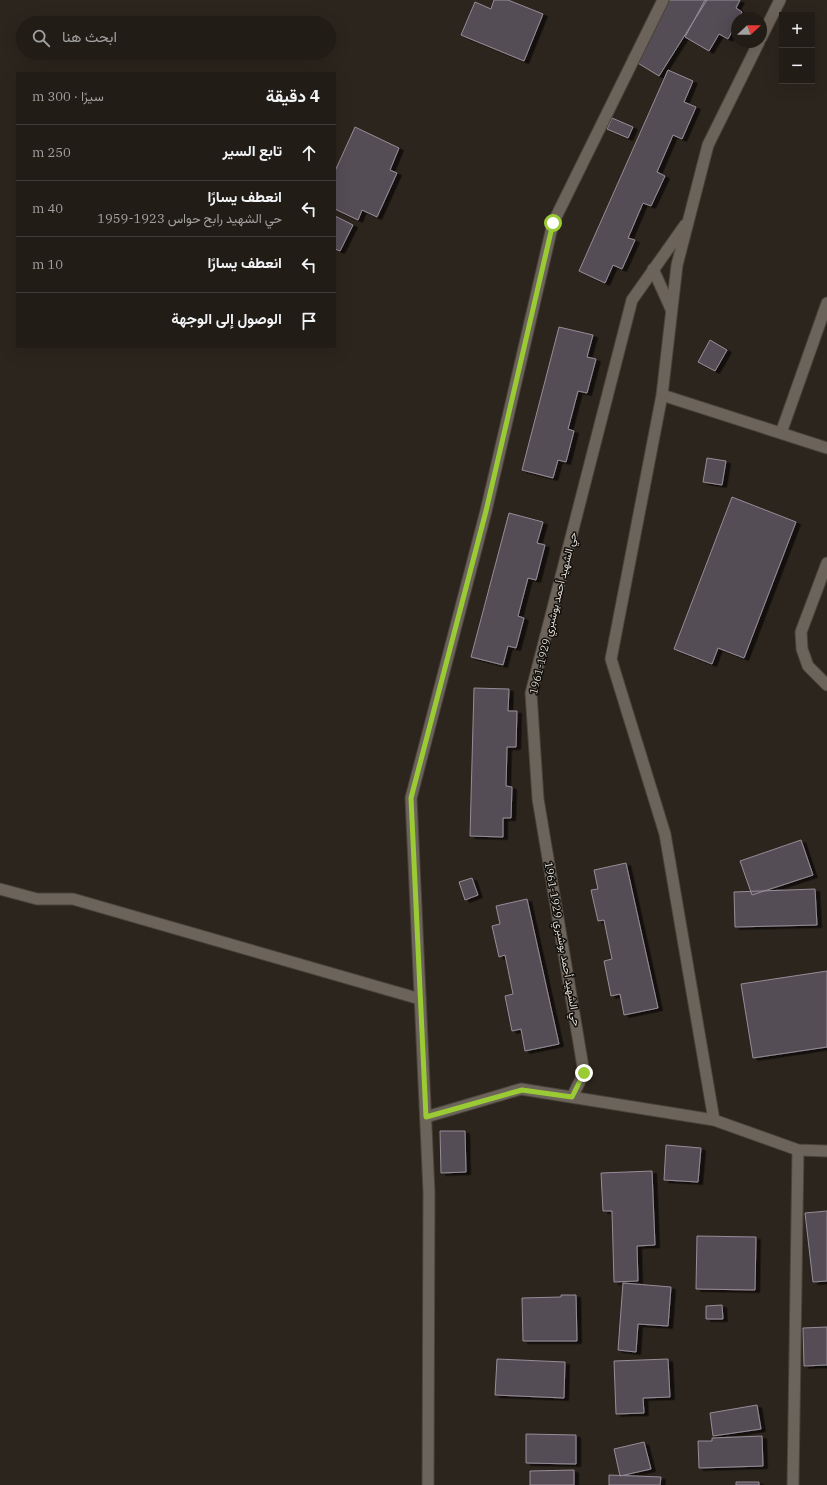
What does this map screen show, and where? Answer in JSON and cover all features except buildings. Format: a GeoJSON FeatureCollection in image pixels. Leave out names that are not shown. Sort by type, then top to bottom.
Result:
{"type":"FeatureCollection","features":[{"type":"Feature","properties":{"kind":"street"},"geometry":{"type":"LineString","coordinates":[[428,1485],[429,1192],[411,798],[486,511],[553,223],[663,0]]}},
{"type":"Feature","properties":{"kind":"street"},"geometry":{"type":"LineString","coordinates":[[767,26],[780,0]]}},
{"type":"Feature","properties":{"kind":"street"},"geometry":{"type":"LineString","coordinates":[[714,1120],[665,834],[611,659],[662,395],[676,265],[708,145],[756,48]]}},
{"type":"Feature","properties":{"kind":"street","name":"حي الشهيد أحمد بوشبري 1929-1961"},"geometry":{"type":"LineString","coordinates":[[572,1097],[584,1073],[538,799],[531,693],[632,300],[689,219]]}},
{"type":"Feature","properties":{"kind":"street"},"geometry":{"type":"LineString","coordinates":[[653,269],[671,309]]}},
{"type":"Feature","properties":{"kind":"street"},"geometry":{"type":"LineString","coordinates":[[781,433],[827,303]]}},
{"type":"Feature","properties":{"kind":"street"},"geometry":{"type":"LineString","coordinates":[[662,395],[827,448]]}},
{"type":"Feature","properties":{"kind":"street"},"geometry":{"type":"LineString","coordinates":[[827,563],[801,632],[802,649],[808,666],[827,685]]}},
{"type":"Feature","properties":{"kind":"street"},"geometry":{"type":"LineString","coordinates":[[0,889],[37,899],[73,900],[420,999]]}},
{"type":"Feature","properties":{"kind":"street"},"geometry":{"type":"LineString","coordinates":[[426,1117],[522,1090],[714,1120],[798,1150],[827,1151]]}},
{"type":"Feature","properties":{"kind":"street"},"geometry":{"type":"LineString","coordinates":[[793,1485],[798,1150]]}},
{"type":"Feature","properties":{"kind":"route"},"geometry":{"type":"LineString","coordinates":[[553,223],[486,511],[411,798],[426,1117],[522,1090],[572,1097],[584,1073]]}}]}
